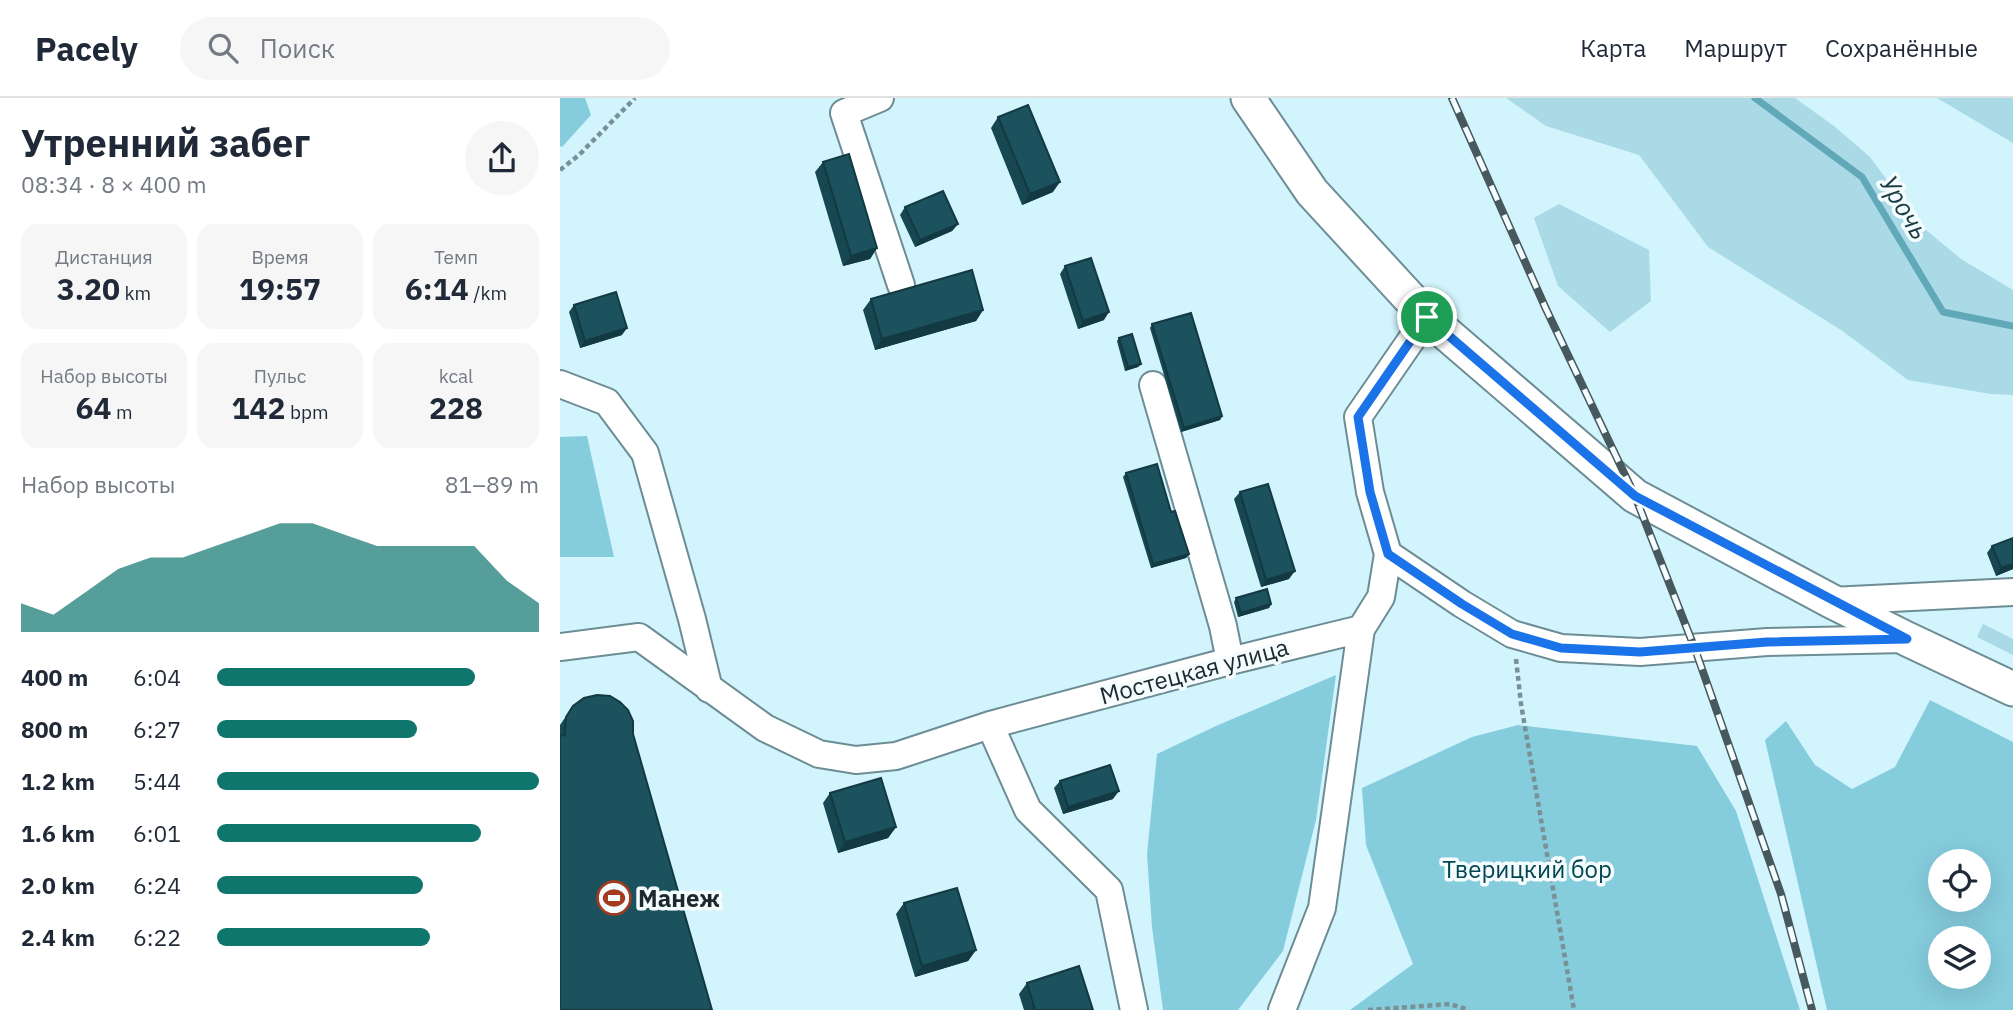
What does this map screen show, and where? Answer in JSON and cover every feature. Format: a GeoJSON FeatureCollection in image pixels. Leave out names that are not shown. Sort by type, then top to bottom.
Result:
{"type":"FeatureCollection","features":[{"type":"Feature","properties":{"kind":"main road"},"geometry":{"type":"LineString","coordinates":[[1248,98],[1312,192],[1427,317],[1635,496],[1831,601],[2013,689]]}},
{"type":"Feature","properties":{"kind":"street"},"geometry":{"type":"LineString","coordinates":[[880,98],[844,113],[901,285]]}},
{"type":"Feature","properties":{"kind":"street"},"geometry":{"type":"LineString","coordinates":[[1282,1010],[1322,908],[1361,629],[1381,597],[1388,554],[1370,492],[1358,417],[1427,317]]}},
{"type":"Feature","properties":{"kind":"street"},"geometry":{"type":"LineString","coordinates":[[560,384],[607,402],[645,453],[709,689]]}},
{"type":"Feature","properties":{"kind":"street"},"geometry":{"type":"LineString","coordinates":[[1153,385],[1223,626],[1230,661]]}},
{"type":"Feature","properties":{"kind":"street"},"geometry":{"type":"LineString","coordinates":[[1388,554],[1512,634],[1561,648],[1640,652],[1767,642],[1907,639]]}},
{"type":"Feature","properties":{"kind":"street"},"geometry":{"type":"LineString","coordinates":[[1831,601],[2013,593]]}},
{"type":"Feature","properties":{"kind":"street","name":"Мостецкая улица"},"geometry":{"type":"LineString","coordinates":[[560,647],[639,637],[765,728],[819,754],[856,760],[896,755],[990,725],[1361,629]]}},
{"type":"Feature","properties":{"kind":"street"},"geometry":{"type":"LineString","coordinates":[[990,725],[1028,810],[1109,890],[1134,1010]]}},
{"type":"Feature","properties":{"kind":"path"},"geometry":{"type":"LineString","coordinates":[[560,170],[579,155],[635,98]]}},
{"type":"Feature","properties":{"kind":"path"},"geometry":{"type":"LineString","coordinates":[[1512,634],[1521,704],[1574,1010]]}},
{"type":"Feature","properties":{"kind":"path"},"geometry":{"type":"LineString","coordinates":[[1368,1010],[1450,1004],[1469,1010]]}},
{"type":"Feature","properties":{"kind":"shaded area"},"geometry":{"type":"Polygon","coordinates":[[[1506,98],[1795,98],[1834,126],[1870,157],[1920,225],[1961,259],[2013,290],[2013,395],[1991,394],[1908,380],[1841,330],[1708,247],[1639,155],[1546,126],[1506,98]]]}},
{"type":"Feature","properties":{"kind":"shaded area"},"geometry":{"type":"Polygon","coordinates":[[[1937,98],[2013,98],[2013,143],[1937,98]]]}},
{"type":"Feature","properties":{"kind":"shaded area"},"geometry":{"type":"Polygon","coordinates":[[[1559,204],[1649,250],[1651,301],[1610,332],[1558,286],[1534,218],[1559,204]]]}},
{"type":"Feature","properties":{"kind":"shaded area"},"geometry":{"type":"Polygon","coordinates":[[[1983,624],[2013,639],[2013,655],[1977,637],[1983,624]]]}},
{"type":"Feature","properties":{"kind":"green space"},"geometry":{"type":"Polygon","coordinates":[[[560,98],[585,98],[591,115],[562,147],[560,146],[560,98]]]}},
{"type":"Feature","properties":{"kind":"green space"},"geometry":{"type":"Polygon","coordinates":[[[587,436],[614,557],[560,557],[560,437],[587,436]]]}},
{"type":"Feature","properties":{"kind":"green space"},"geometry":{"type":"Polygon","coordinates":[[[1336,675],[1316,820],[1283,951],[1238,1010],[1163,1010],[1152,927],[1147,854],[1157,754],[1336,675]]]}},
{"type":"Feature","properties":{"kind":"green space"},"geometry":{"type":"Polygon","coordinates":[[[1930,700],[2013,742],[2013,1010],[1827,1010],[1765,740],[1786,721],[1815,765],[1852,789],[1895,767],[1930,700]]]}},
{"type":"Feature","properties":{"kind":"green space","name":"Тверицкий бор"},"geometry":{"type":"Polygon","coordinates":[[[1518,725],[1697,746],[1736,811],[1800,1010],[1350,1010],[1413,964],[1366,845],[1362,788],[1472,737],[1518,725]]]}},
{"type":"Feature","properties":{"kind":"building"},"geometry":{"type":"Polygon","coordinates":[[[1028,105],[1060,182],[1030,194],[998,117],[1028,105]]]}},
{"type":"Feature","properties":{"kind":"building"},"geometry":{"type":"Polygon","coordinates":[[[849,154],[877,248],[851,256],[823,162],[849,154]]]}},
{"type":"Feature","properties":{"kind":"building"},"geometry":{"type":"Polygon","coordinates":[[[943,191],[958,224],[920,240],[905,207],[943,191]]]}},
{"type":"Feature","properties":{"kind":"building"},"geometry":{"type":"Polygon","coordinates":[[[1091,258],[1109,312],[1083,321],[1065,266],[1091,258]]]}},
{"type":"Feature","properties":{"kind":"building"},"geometry":{"type":"Polygon","coordinates":[[[972,270],[983,310],[882,339],[871,299],[972,270]]]}},
{"type":"Feature","properties":{"kind":"building"},"geometry":{"type":"Polygon","coordinates":[[[616,292],[627,328],[585,341],[574,305],[616,292]]]}},
{"type":"Feature","properties":{"kind":"building"},"geometry":{"type":"Polygon","coordinates":[[[1191,313],[1222,416],[1184,428],[1152,324],[1191,313]]]}},
{"type":"Feature","properties":{"kind":"building"},"geometry":{"type":"Polygon","coordinates":[[[1132,334],[1141,364],[1128,367],[1119,338],[1132,334]]]}},
{"type":"Feature","properties":{"kind":"building"},"geometry":{"type":"Polygon","coordinates":[[[1157,464],[1171,512],[1175,511],[1189,554],[1153,564],[1126,473],[1157,464]]]}},
{"type":"Feature","properties":{"kind":"building"},"geometry":{"type":"Polygon","coordinates":[[[1268,484],[1295,571],[1266,580],[1240,492],[1268,484]]]}},
{"type":"Feature","properties":{"kind":"building"},"geometry":{"type":"Polygon","coordinates":[[[2013,538],[2013,564],[2001,568],[1992,546],[2013,538]]]}},
{"type":"Feature","properties":{"kind":"building"},"geometry":{"type":"Polygon","coordinates":[[[1267,589],[1271,604],[1241,613],[1236,598],[1267,589]]]}},
{"type":"Feature","properties":{"kind":"building","name":"Манеж"},"geometry":{"type":"Polygon","coordinates":[[[610,696],[620,702],[633,721],[633,734],[712,1010],[560,1010],[560,736],[565,735],[566,717],[573,706],[584,698],[610,696]]]}},
{"type":"Feature","properties":{"kind":"building"},"geometry":{"type":"Polygon","coordinates":[[[1110,765],[1119,791],[1068,807],[1060,781],[1110,765]]]}},
{"type":"Feature","properties":{"kind":"building"},"geometry":{"type":"Polygon","coordinates":[[[881,778],[896,827],[845,842],[830,793],[881,778]]]}},
{"type":"Feature","properties":{"kind":"building"},"geometry":{"type":"Polygon","coordinates":[[[957,888],[976,950],[922,966],[904,903],[957,888]]]}},
{"type":"Feature","properties":{"kind":"building"},"geometry":{"type":"Polygon","coordinates":[[[1079,966],[1093,1010],[1035,1010],[1027,983],[1079,966]]]}},
{"type":"Feature","properties":{"kind":"waterway","name":"Урочь"},"geometry":{"type":"LineString","coordinates":[[1755,98],[1862,177],[1943,312],[2013,326]]}},
{"type":"Feature","properties":{"kind":"railway"},"geometry":{"type":"LineString","coordinates":[[1452,98],[1546,309],[1635,496],[1695,649],[1781,894],[1812,1010]]}},
{"type":"Feature","properties":{"kind":"place","name":"Манеж"},"geometry":{"type":"Point","coordinates":[614,898]}},
{"type":"Feature","properties":{"kind":"route"},"geometry":{"type":"LineString","coordinates":[[1427,317],[1635,496],[1907,639],[1767,642],[1640,652],[1561,648],[1512,634],[1462,604],[1388,554],[1370,492],[1358,417],[1427,317]]}}]}
